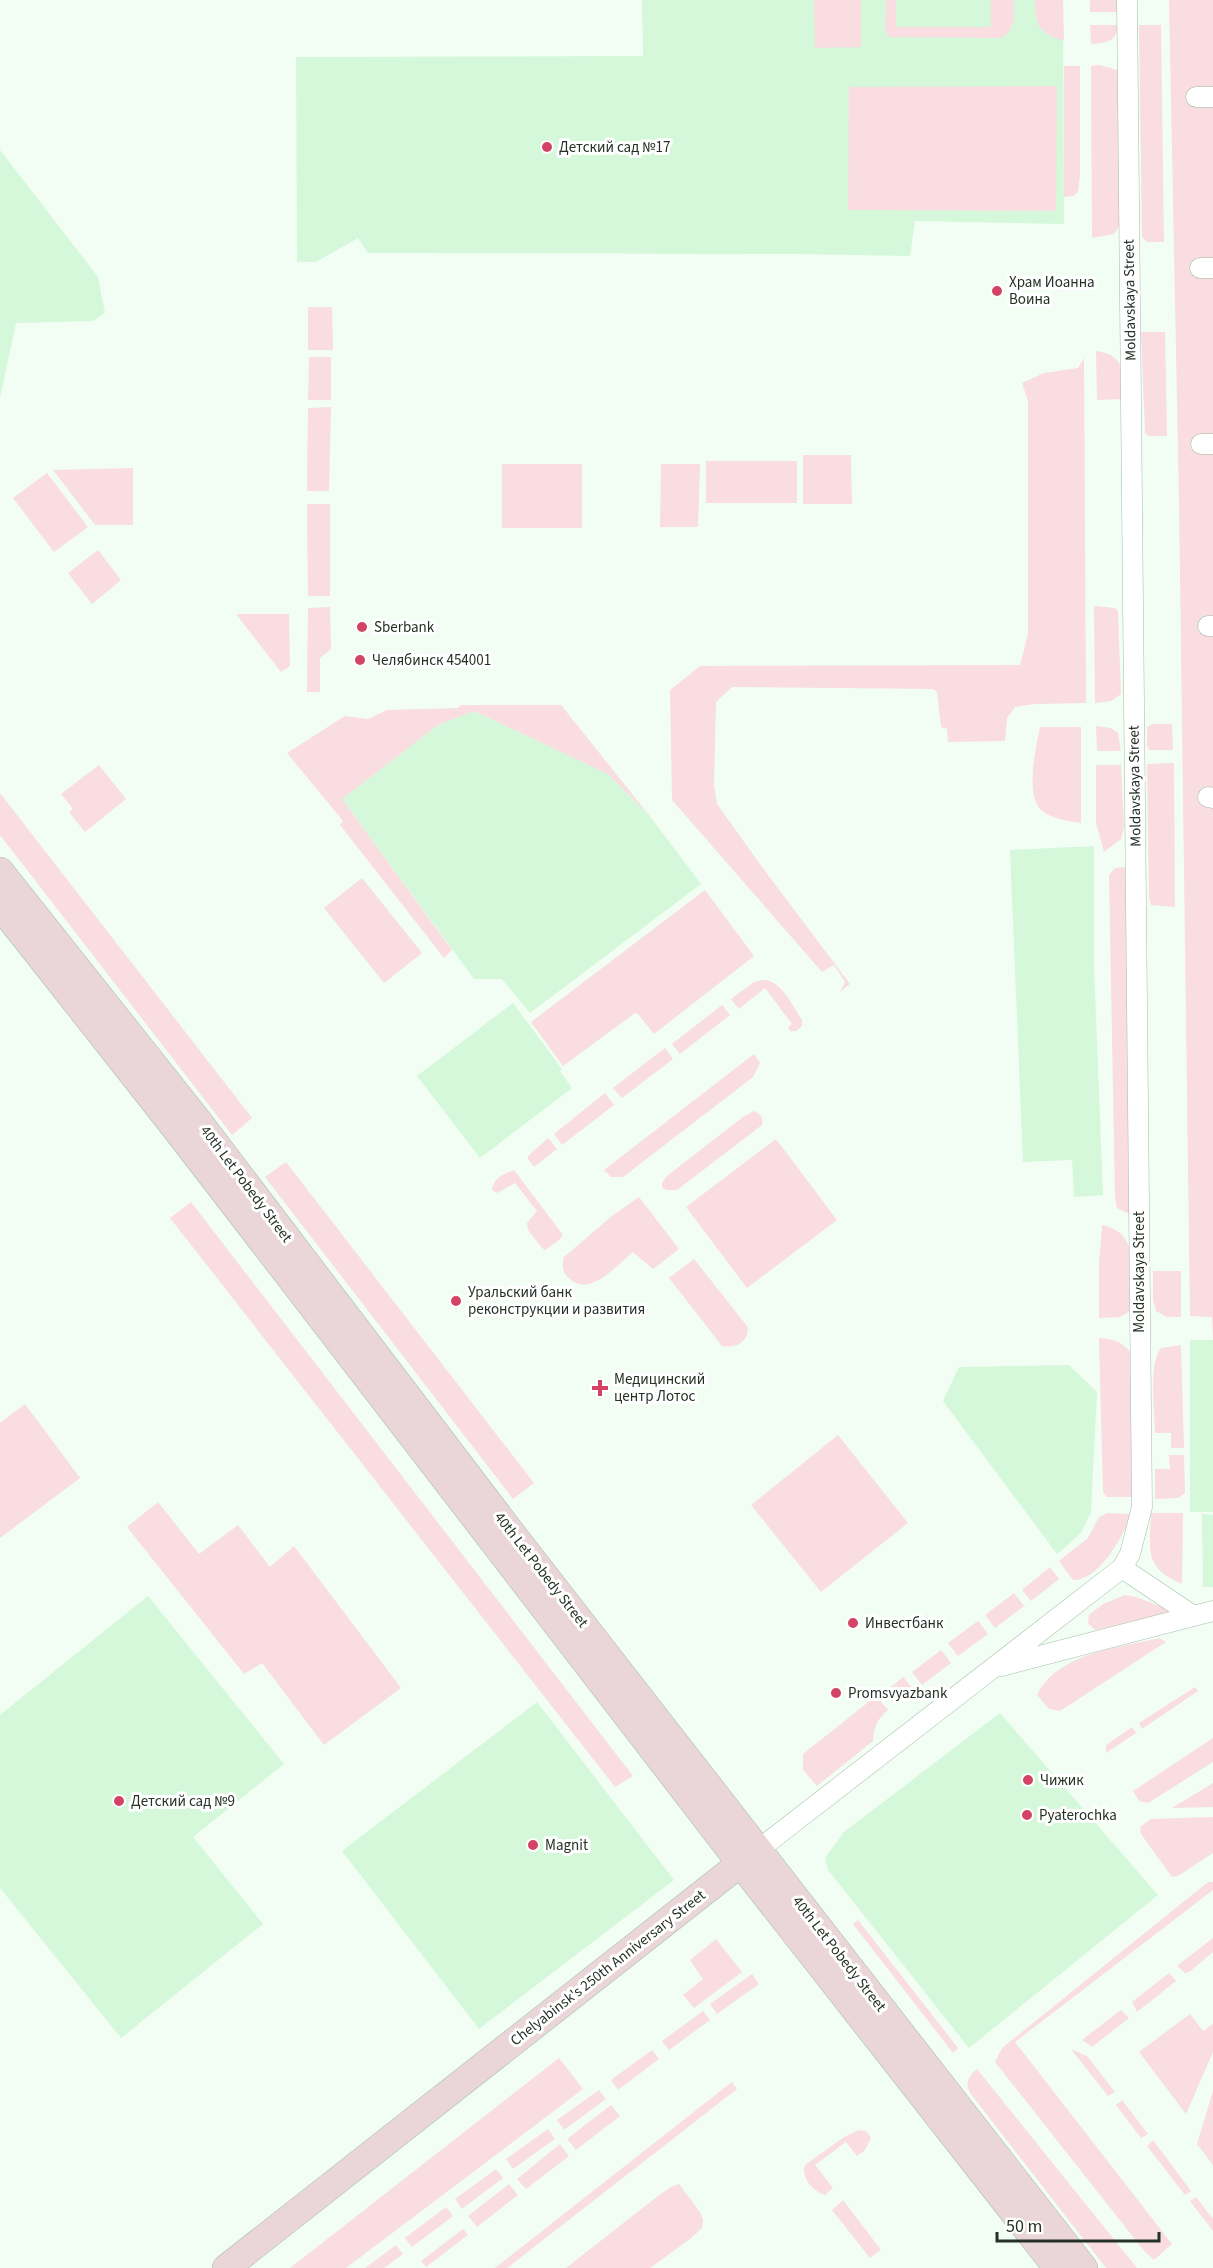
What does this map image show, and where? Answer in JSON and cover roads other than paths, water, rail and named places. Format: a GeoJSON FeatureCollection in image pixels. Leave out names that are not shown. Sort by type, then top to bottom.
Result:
{"type":"FeatureCollection","features":[{"type":"Feature","properties":{"kind":"street","name":"Moldavskaya Street"},"geometry":{"type":"LineString","coordinates":[[1122,1568],[1130,1554],[1142,1507],[1127,0]]}},
{"type":"Feature","properties":{"kind":"street","name":"40th Let Pobedy Street"},"geometry":{"type":"LineString","coordinates":[[0,871],[220,1169],[749,1856],[1057,2268]]}},
{"type":"Feature","properties":{"kind":"street","name":"40th Let Pobedy Street"},"geometry":{"type":"LineString","coordinates":[[0,906],[187,1125]]}},
{"type":"Feature","properties":{"kind":"street"},"geometry":{"type":"LineString","coordinates":[[1122,1568],[1191,1615]]}},
{"type":"Feature","properties":{"kind":"street","name":"Chelyabinsk's 250th Anniversary Street"},"geometry":{"type":"LineString","coordinates":[[226,2268],[749,1856],[1122,1568]]}},
{"type":"Feature","properties":{"kind":"street","name":"Chelyabinsk's 250th Anniversary Street"},"geometry":{"type":"LineString","coordinates":[[990,1669],[1213,1611]]}},
{"type":"Feature","properties":{"kind":"street","name":"40th Let Pobedy Street"},"geometry":{"type":"LineString","coordinates":[[749,1856],[1084,2268]]}},
{"type":"Feature","properties":{"kind":"place","name":"Детский сад №17"},"geometry":{"type":"Point","coordinates":[547,147]}},
{"type":"Feature","properties":{"kind":"place","name":"Храм Иоанна Воина"},"geometry":{"type":"Point","coordinates":[997,291]}},
{"type":"Feature","properties":{"kind":"place","name":"Sberbank"},"geometry":{"type":"Point","coordinates":[362,627]}},
{"type":"Feature","properties":{"kind":"place","name":"Челябинск 454001"},"geometry":{"type":"Point","coordinates":[360,660]}},
{"type":"Feature","properties":{"kind":"place","name":"Уральский банк реконструкции и развития"},"geometry":{"type":"Point","coordinates":[456,1301]}},
{"type":"Feature","properties":{"kind":"place","name":"Медицинский центр Лотос"},"geometry":{"type":"Point","coordinates":[600,1388]}},
{"type":"Feature","properties":{"kind":"place","name":"Инвестбанк"},"geometry":{"type":"Point","coordinates":[853,1623]}},
{"type":"Feature","properties":{"kind":"place","name":"Promsvyazbank"},"geometry":{"type":"Point","coordinates":[836,1693]}},
{"type":"Feature","properties":{"kind":"place","name":"Чижик"},"geometry":{"type":"Point","coordinates":[1028,1780]}},
{"type":"Feature","properties":{"kind":"place","name":"Детский сад №9"},"geometry":{"type":"Point","coordinates":[119,1801]}},
{"type":"Feature","properties":{"kind":"place","name":"Pyaterochka"},"geometry":{"type":"Point","coordinates":[1027,1815]}},
{"type":"Feature","properties":{"kind":"place","name":"Magnit"},"geometry":{"type":"Point","coordinates":[533,1845]}}]}
